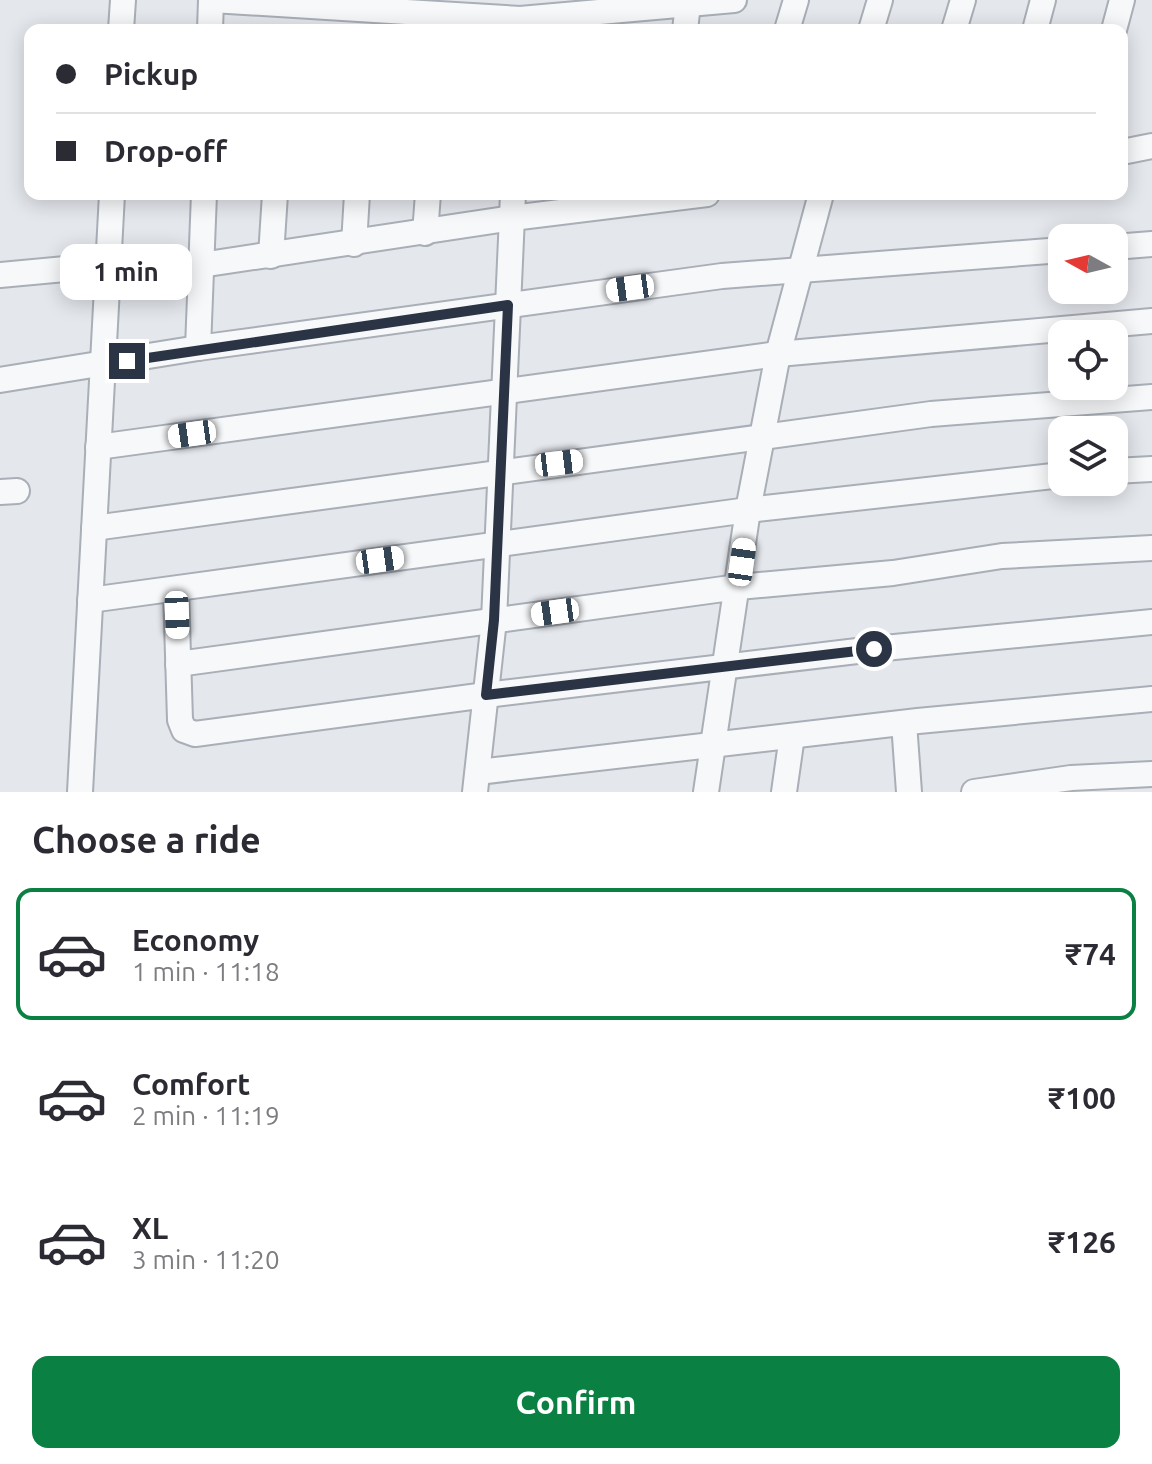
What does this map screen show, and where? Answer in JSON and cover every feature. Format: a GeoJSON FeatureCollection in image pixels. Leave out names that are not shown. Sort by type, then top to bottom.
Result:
{"type":"FeatureCollection","features":[{"type":"Feature","properties":{"kind":"street"},"geometry":{"type":"LineString","coordinates":[[121,24],[123,0]]}},
{"type":"Feature","properties":{"kind":"street"},"geometry":{"type":"LineString","coordinates":[[210,24],[212,0],[288,5],[368,21],[440,23],[520,16],[606,20],[688,4],[734,0]]}},
{"type":"Feature","properties":{"kind":"street"},"geometry":{"type":"LineString","coordinates":[[789,24],[796,0]]}},
{"type":"Feature","properties":{"kind":"street"},"geometry":{"type":"LineString","coordinates":[[873,24],[880,0]]}},
{"type":"Feature","properties":{"kind":"street"},"geometry":{"type":"LineString","coordinates":[[956,24],[963,0]]}},
{"type":"Feature","properties":{"kind":"street"},"geometry":{"type":"LineString","coordinates":[[1037,24],[1043,0]]}},
{"type":"Feature","properties":{"kind":"street"},"geometry":{"type":"LineString","coordinates":[[1116,24],[1122,0]]}},
{"type":"Feature","properties":{"kind":"street"},"geometry":{"type":"LineString","coordinates":[[686,24],[688,4]]}},
{"type":"Feature","properties":{"kind":"street"},"geometry":{"type":"LineString","coordinates":[[286,24],[288,5]]}},
{"type":"Feature","properties":{"kind":"street"},"geometry":{"type":"LineString","coordinates":[[1128,151],[1152,146]]}},
{"type":"Feature","properties":{"kind":"street"},"geometry":{"type":"LineString","coordinates":[[80,792],[112,200]]}},
{"type":"Feature","properties":{"kind":"street"},"geometry":{"type":"LineString","coordinates":[[198,348],[204,200]]}},
{"type":"Feature","properties":{"kind":"street"},"geometry":{"type":"LineString","coordinates":[[271,256],[275,200]]}},
{"type":"Feature","properties":{"kind":"street"},"geometry":{"type":"LineString","coordinates":[[354,244],[357,200]]}},
{"type":"Feature","properties":{"kind":"street"},"geometry":{"type":"LineString","coordinates":[[425,233],[428,200]]}},
{"type":"Feature","properties":{"kind":"street"},"geometry":{"type":"LineString","coordinates":[[706,792],[762,436],[778,354],[819,200]]}},
{"type":"Feature","properties":{"kind":"street"},"geometry":{"type":"LineString","coordinates":[[0,275],[108,265],[201,265],[425,233],[512,206],[595,201]]}},
{"type":"Feature","properties":{"kind":"street"},"geometry":{"type":"LineString","coordinates":[[512,206],[494,620],[476,782],[713,744],[1152,699]]}},
{"type":"Feature","properties":{"kind":"street"},"geometry":{"type":"LineString","coordinates":[[1128,246],[1152,244]]}},
{"type":"Feature","properties":{"kind":"street"},"geometry":{"type":"LineString","coordinates":[[0,380],[198,348],[722,276],[1048,251]]}},
{"type":"Feature","properties":{"kind":"street"},"geometry":{"type":"LineString","coordinates":[[98,447],[778,354],[1152,321]]}},
{"type":"Feature","properties":{"kind":"street"},"geometry":{"type":"LineString","coordinates":[[94,528],[931,414],[1152,397]]}},
{"type":"Feature","properties":{"kind":"street"},"geometry":{"type":"LineString","coordinates":[[1128,470],[1152,469]]}},
{"type":"Feature","properties":{"kind":"street"},"geometry":{"type":"LineString","coordinates":[[90,600],[748,510],[1048,477]]}},
{"type":"Feature","properties":{"kind":"street"},"geometry":{"type":"LineString","coordinates":[[178,664],[738,587],[893,573],[1002,556],[1152,548]]}},
{"type":"Feature","properties":{"kind":"street"},"geometry":{"type":"LineString","coordinates":[[176,590],[180,720],[184,730],[195,734],[724,667],[1152,622]]}},
{"type":"Feature","properties":{"kind":"street"},"geometry":{"type":"LineString","coordinates":[[904,723],[909,792]]}},
{"type":"Feature","properties":{"kind":"street"},"geometry":{"type":"LineString","coordinates":[[784,792],[792,736]]}},
{"type":"Feature","properties":{"kind":"street"},"geometry":{"type":"LineString","coordinates":[[974,792],[1071,778],[1152,774]]}},
{"type":"Feature","properties":{"kind":"route"},"geometry":{"type":"LineString","coordinates":[[127,361],[198,348],[508,305],[494,620],[486,695],[874,649]]}}]}
